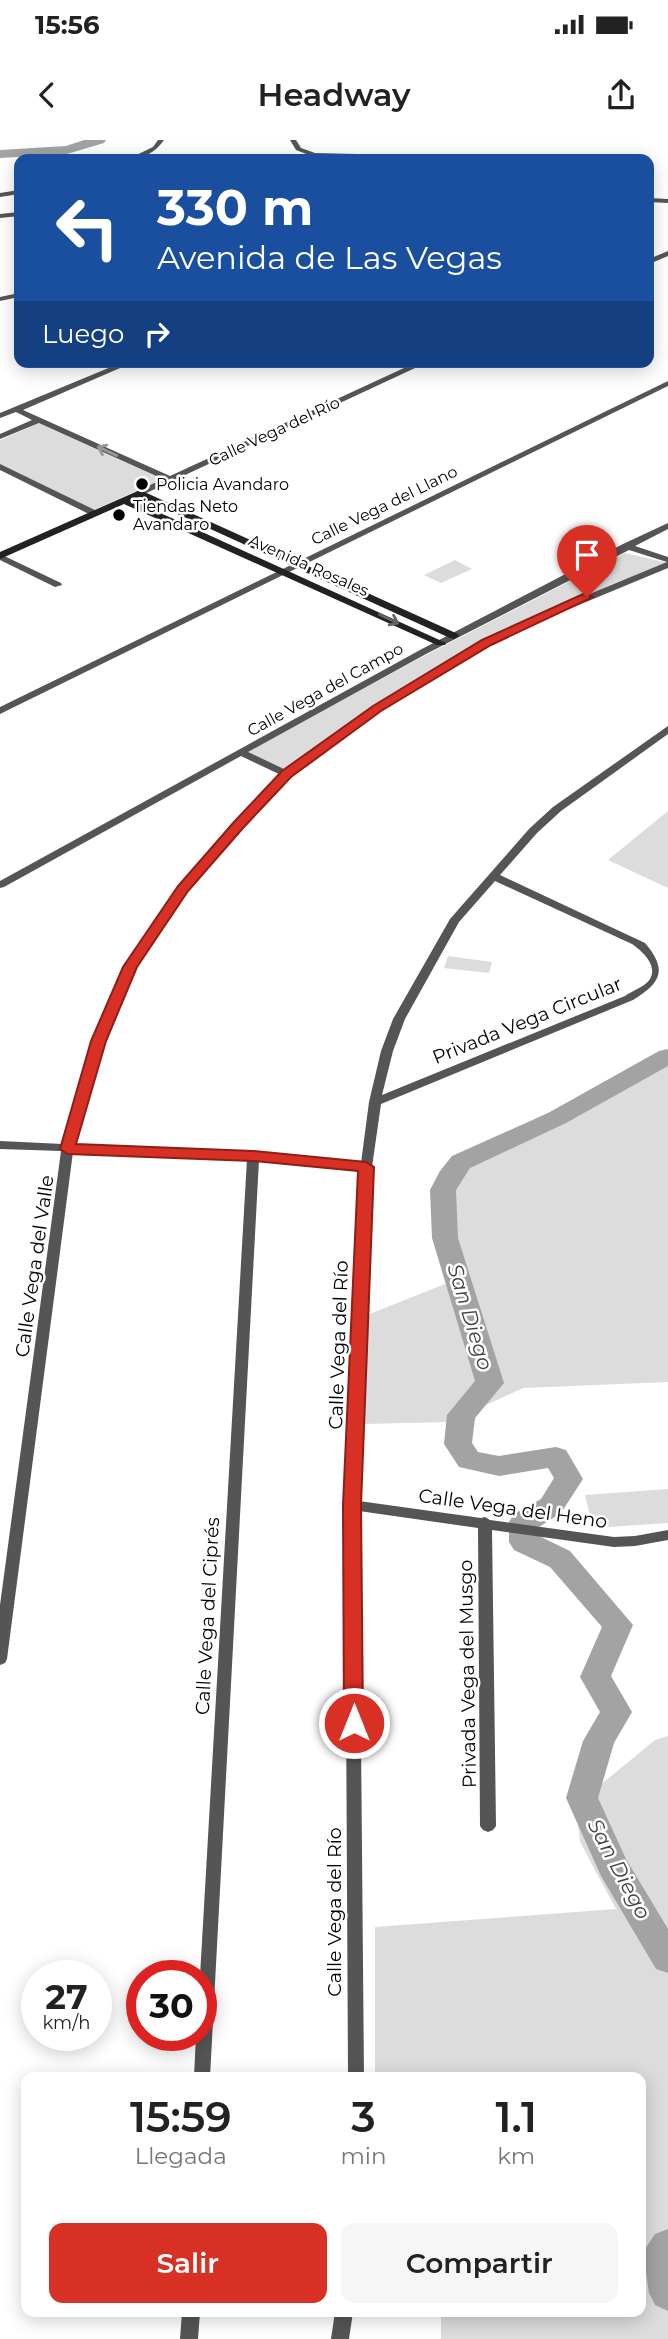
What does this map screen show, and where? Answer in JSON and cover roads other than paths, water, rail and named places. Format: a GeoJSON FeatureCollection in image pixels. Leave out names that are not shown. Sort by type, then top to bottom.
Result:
{"type":"FeatureCollection","features":[{"type":"Feature","properties":{"kind":"street"},"geometry":{"type":"LineString","coordinates":[[142,154],[162,140]]}},
{"type":"Feature","properties":{"kind":"street"},"geometry":{"type":"LineString","coordinates":[[293,140],[298,149],[311,154]]}},
{"type":"Feature","properties":{"kind":"street"},"geometry":{"type":"LineString","coordinates":[[0,416],[116,368]]}},
{"type":"Feature","properties":{"kind":"street","name":"Calle Vega del Río"},"geometry":{"type":"LineString","coordinates":[[0,557],[411,368]]}},
{"type":"Feature","properties":{"kind":"street","name":"Calle Vega del Llano"},"geometry":{"type":"LineString","coordinates":[[0,711],[668,383]]}},
{"type":"Feature","properties":{"kind":"street"},"geometry":{"type":"LineString","coordinates":[[17,410],[169,480]]}},
{"type":"Feature","properties":{"kind":"street"},"geometry":{"type":"LineString","coordinates":[[1,431],[39,420]]}},
{"type":"Feature","properties":{"kind":"street"},"geometry":{"type":"LineString","coordinates":[[0,467],[96,514]]}},
{"type":"Feature","properties":{"kind":"street","name":"Avenida Rosales"},"geometry":{"type":"LineString","coordinates":[[140,494],[454,636]]}},
{"type":"Feature","properties":{"kind":"street","name":"Avenida Rosales"},"geometry":{"type":"LineString","coordinates":[[125,501],[284,570],[440,643]]}},
{"type":"Feature","properties":{"kind":"street","name":"Calle Vega del Campo"},"geometry":{"type":"LineString","coordinates":[[0,885],[440,643],[668,526]]}},
{"type":"Feature","properties":{"kind":"street"},"geometry":{"type":"LineString","coordinates":[[626,546],[668,563]]}},
{"type":"Feature","properties":{"kind":"street"},"geometry":{"type":"LineString","coordinates":[[0,557],[58,585]]}},
{"type":"Feature","properties":{"kind":"street"},"geometry":{"type":"LineString","coordinates":[[242,753],[287,774],[377,708],[486,642],[668,563]]}},
{"type":"Feature","properties":{"kind":"street","name":"Calle Vega del Río"},"geometry":{"type":"LineString","coordinates":[[356,2072],[352,1505],[366,1167],[375,1101],[387,1051],[400,1019],[454,922],[533,831],[557,809],[668,729]]}},
{"type":"Feature","properties":{"kind":"street","name":"Calle Vega del Valle"},"geometry":{"type":"LineString","coordinates":[[0,1659],[68,1149],[99,1041],[130,967],[183,889],[222,842],[287,774]]}},
{"type":"Feature","properties":{"kind":"street","name":"Privada Vega Circular"},"geometry":{"type":"LineString","coordinates":[[375,1101],[629,998],[652,984],[657,977],[655,962],[647,949],[636,942],[493,876]]}},
{"type":"Feature","properties":{"kind":"street"},"geometry":{"type":"LineString","coordinates":[[0,1145],[253,1156],[366,1167]]}},
{"type":"Feature","properties":{"kind":"street","name":"Calle Vega del Ciprés"},"geometry":{"type":"LineString","coordinates":[[202,2072],[253,1156]]}},
{"type":"Feature","properties":{"kind":"street","name":"Calle Vega del Heno"},"geometry":{"type":"LineString","coordinates":[[352,1505],[614,1542],[668,1535]]}},
{"type":"Feature","properties":{"kind":"street","name":"Privada Vega del Musgo"},"geometry":{"type":"LineString","coordinates":[[485,1522],[488,1826]]}},
{"type":"Feature","properties":{"kind":"street"},"geometry":{"type":"LineString","coordinates":[[189,2339],[191,2317]]}},
{"type":"Feature","properties":{"kind":"street"},"geometry":{"type":"LineString","coordinates":[[340,2339],[343,2317]]}},
{"type":"Feature","properties":{"kind":"waterway"},"geometry":{"type":"LineString","coordinates":[[0,154],[67,150],[99,140]]}},
{"type":"Feature","properties":{"kind":"waterway","name":"San Diego"},"geometry":{"type":"LineString","coordinates":[[668,1056],[557,1118],[461,1162],[443,1190],[445,1238],[490,1383],[461,1415],[458,1444],[469,1460],[499,1466],[556,1457],[569,1479],[551,1506],[524,1522],[524,1542],[560,1559],[618,1625],[595,1677],[616,1712],[599,1741],[582,1798],[613,1866],[668,1959]]}},
{"type":"Feature","properties":{"kind":"waterway","name":"San Diego"},"geometry":{"type":"LineString","coordinates":[[668,2246],[662,2252],[668,2293]]}},
{"type":"Feature","properties":{"kind":"place","name":"Policia Avandaro"},"geometry":{"type":"Point","coordinates":[142,484]}},
{"type":"Feature","properties":{"kind":"place","name":"Tiendas Neto Avandaro"},"geometry":{"type":"Point","coordinates":[119,515]}}]}
